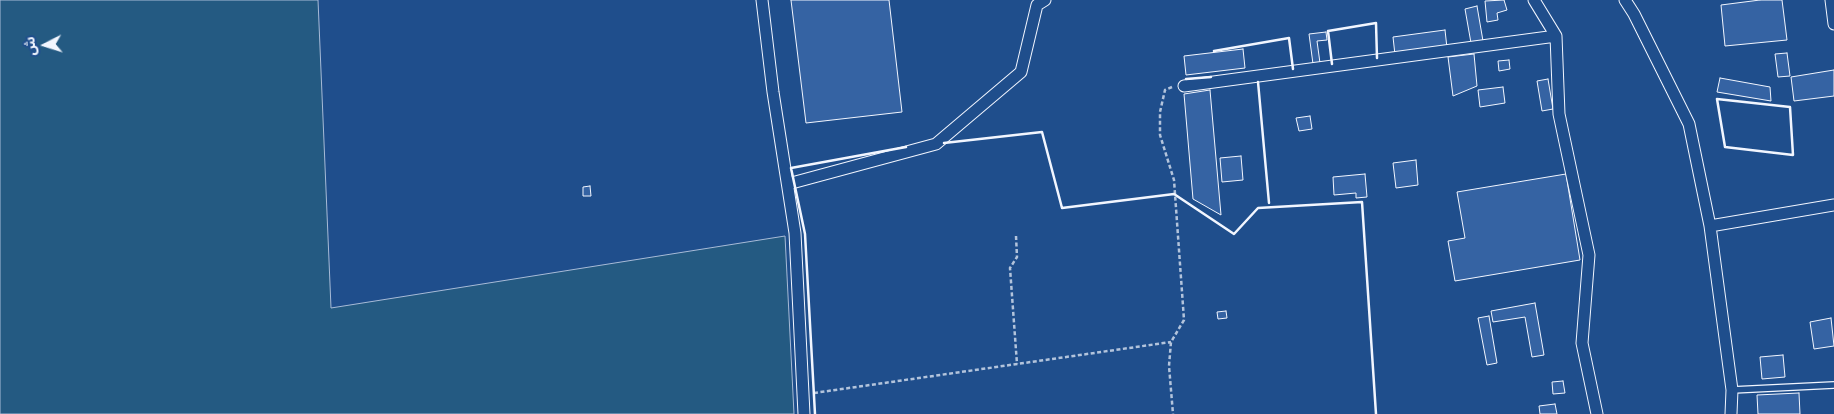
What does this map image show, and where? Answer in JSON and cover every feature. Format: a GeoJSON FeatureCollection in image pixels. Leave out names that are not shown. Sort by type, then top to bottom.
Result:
{"type":"FeatureCollection","features":[{"type":"Feature","properties":{"kind":"street"},"geometry":{"type":"LineString","coordinates":[[762,0],[773,92],[796,233],[804,414]]}},
{"type":"Feature","properties":{"kind":"street"},"geometry":{"type":"LineString","coordinates":[[788,184],[936,144],[1022,72],[1037,5],[1045,0]]}},
{"type":"Feature","properties":{"kind":"street"},"geometry":{"type":"LineString","coordinates":[[1534,0],[1556,36],[1559,114],[1589,255],[1582,343],[1597,414]]}},
{"type":"Feature","properties":{"kind":"street"},"geometry":{"type":"LineString","coordinates":[[1625,0],[1634,14],[1689,124],[1710,226],[1732,390],[1731,414]]}},
{"type":"Feature","properties":{"kind":"street"},"geometry":{"type":"LineString","coordinates":[[1629,0],[1634,14]]}},
{"type":"Feature","properties":{"kind":"street"},"geometry":{"type":"LineString","coordinates":[[1831,0],[1834,24]]}},
{"type":"Feature","properties":{"kind":"street"},"geometry":{"type":"LineString","coordinates":[[1184,86],[1556,36]]}},
{"type":"Feature","properties":{"kind":"street"},"geometry":{"type":"LineString","coordinates":[[1710,226],[1834,205]]}},
{"type":"Feature","properties":{"kind":"lane"},"geometry":{"type":"LineString","coordinates":[[1732,390],[1834,384]]}},
{"type":"Feature","properties":{"kind":"path"},"geometry":{"type":"LineString","coordinates":[[1173,414],[1169,366],[1171,342],[1184,320],[1174,180],[1160,135],[1160,112],[1165,90],[1170,87],[1184,86]]}},
{"type":"Feature","properties":{"kind":"path"},"geometry":{"type":"LineString","coordinates":[[1016,236],[1018,257],[1010,268],[1018,364]]}},
{"type":"Feature","properties":{"kind":"path"},"geometry":{"type":"LineString","coordinates":[[803,395],[1171,342]]}},
{"type":"Feature","properties":{"kind":"shaded area"},"geometry":{"type":"Polygon","coordinates":[[[0,0],[318,0],[331,308],[785,236],[794,414],[0,414],[0,0]]]}},
{"type":"Feature","properties":{"kind":"building"},"geometry":{"type":"Polygon","coordinates":[[[791,0],[889,0],[902,112],[806,123],[791,0]]]}},
{"type":"Feature","properties":{"kind":"building"},"geometry":{"type":"Polygon","coordinates":[[[1504,0],[1507,10],[1497,13],[1498,20],[1487,22],[1485,1],[1504,0]]]}},
{"type":"Feature","properties":{"kind":"building"},"geometry":{"type":"Polygon","coordinates":[[[1760,0],[1782,0],[1787,40],[1725,46],[1721,5],[1760,0]]]}},
{"type":"Feature","properties":{"kind":"building"},"geometry":{"type":"Polygon","coordinates":[[[1477,6],[1483,41],[1471,43],[1465,9],[1477,6]]]}},
{"type":"Feature","properties":{"kind":"building"},"geometry":{"type":"Polygon","coordinates":[[[1445,30],[1447,48],[1395,55],[1393,37],[1445,30]]]}},
{"type":"Feature","properties":{"kind":"building"},"geometry":{"type":"Polygon","coordinates":[[[1326,32],[1327,40],[1317,41],[1320,63],[1313,64],[1309,34],[1326,32]]]}},
{"type":"Feature","properties":{"kind":"building"},"geometry":{"type":"Polygon","coordinates":[[[1243,49],[1245,68],[1186,75],[1184,56],[1243,49]]]}},
{"type":"Feature","properties":{"kind":"building"},"geometry":{"type":"Polygon","coordinates":[[[1787,53],[1790,76],[1778,77],[1775,54],[1787,53]]]}},
{"type":"Feature","properties":{"kind":"building"},"geometry":{"type":"Polygon","coordinates":[[[1474,54],[1477,86],[1453,96],[1448,57],[1474,54]]]}},
{"type":"Feature","properties":{"kind":"building"},"geometry":{"type":"Polygon","coordinates":[[[1509,60],[1510,69],[1499,71],[1498,61],[1509,60]]]}},
{"type":"Feature","properties":{"kind":"building"},"geometry":{"type":"Polygon","coordinates":[[[1834,70],[1834,96],[1794,101],[1791,77],[1834,70]]]}},
{"type":"Feature","properties":{"kind":"building"},"geometry":{"type":"Polygon","coordinates":[[[1720,78],[1770,87],[1771,101],[1717,92],[1720,78]]]}},
{"type":"Feature","properties":{"kind":"building"},"geometry":{"type":"Polygon","coordinates":[[[1548,79],[1553,109],[1542,111],[1537,81],[1548,79]]]}},
{"type":"Feature","properties":{"kind":"building"},"geometry":{"type":"Polygon","coordinates":[[[1503,87],[1505,103],[1480,107],[1478,90],[1503,87]]]}},
{"type":"Feature","properties":{"kind":"building"},"geometry":{"type":"Polygon","coordinates":[[[1210,90],[1221,215],[1193,199],[1184,94],[1210,90]]]}},
{"type":"Feature","properties":{"kind":"building"},"geometry":{"type":"Polygon","coordinates":[[[1310,116],[1312,129],[1299,131],[1296,118],[1310,116]]]}},
{"type":"Feature","properties":{"kind":"building"},"geometry":{"type":"Polygon","coordinates":[[[1241,156],[1243,180],[1222,182],[1220,158],[1241,156]]]}},
{"type":"Feature","properties":{"kind":"building"},"geometry":{"type":"Polygon","coordinates":[[[1416,160],[1418,185],[1396,188],[1393,163],[1416,160]]]}},
{"type":"Feature","properties":{"kind":"building"},"geometry":{"type":"Polygon","coordinates":[[[1365,174],[1367,197],[1356,198],[1356,193],[1334,195],[1333,177],[1365,174]]]}},
{"type":"Feature","properties":{"kind":"building"},"geometry":{"type":"Polygon","coordinates":[[[1566,174],[1580,260],[1455,281],[1448,241],[1465,238],[1457,192],[1566,174]]]}},
{"type":"Feature","properties":{"kind":"building"},"geometry":{"type":"Polygon","coordinates":[[[590,186],[591,196],[583,196],[583,187],[590,186]]]}},
{"type":"Feature","properties":{"kind":"building"},"geometry":{"type":"Polygon","coordinates":[[[1535,303],[1544,355],[1532,357],[1525,317],[1493,322],[1491,311],[1535,303]]]}},
{"type":"Feature","properties":{"kind":"building"},"geometry":{"type":"Polygon","coordinates":[[[1226,311],[1227,318],[1218,319],[1217,312],[1226,311]]]}},
{"type":"Feature","properties":{"kind":"building"},"geometry":{"type":"Polygon","coordinates":[[[1489,316],[1497,363],[1487,365],[1478,318],[1489,316]]]}},
{"type":"Feature","properties":{"kind":"building"},"geometry":{"type":"Polygon","coordinates":[[[1831,318],[1834,346],[1814,349],[1810,322],[1831,318]]]}},
{"type":"Feature","properties":{"kind":"building"},"geometry":{"type":"Polygon","coordinates":[[[1783,355],[1785,377],[1762,379],[1760,357],[1783,355]]]}},
{"type":"Feature","properties":{"kind":"building"},"geometry":{"type":"Polygon","coordinates":[[[1563,381],[1565,393],[1553,394],[1552,382],[1563,381]]]}},
{"type":"Feature","properties":{"kind":"building"},"geometry":{"type":"Polygon","coordinates":[[[1799,393],[1800,414],[1758,414],[1757,395],[1799,393]]]}},
{"type":"Feature","properties":{"kind":"building"},"geometry":{"type":"Polygon","coordinates":[[[1555,404],[1557,414],[1540,414],[1539,406],[1555,404]]]}},
{"type":"Feature","properties":{"kind":"wall"},"geometry":{"type":"LineString","coordinates":[[1332,64],[1328,31],[1376,23],[1377,58]]}},
{"type":"Feature","properties":{"kind":"wall"},"geometry":{"type":"LineString","coordinates":[[1214,51],[1289,38],[1293,69]]}},
{"type":"Feature","properties":{"kind":"wall"},"geometry":{"type":"LineString","coordinates":[[1186,79],[1211,77]]}},
{"type":"Feature","properties":{"kind":"wall"},"geometry":{"type":"LineString","coordinates":[[1258,82],[1269,203]]}},
{"type":"Feature","properties":{"kind":"wall"},"geometry":{"type":"LineString","coordinates":[[1717,99],[1790,107],[1793,155],[1725,147],[1717,99]]}},
{"type":"Feature","properties":{"kind":"wall"},"geometry":{"type":"LineString","coordinates":[[944,143],[1042,132],[1062,208],[1174,194],[1234,234],[1258,208],[1362,202],[1376,414]]}},
{"type":"Feature","properties":{"kind":"wall"},"geometry":{"type":"LineString","coordinates":[[815,414],[805,234],[791,168],[906,147]]}}]}
